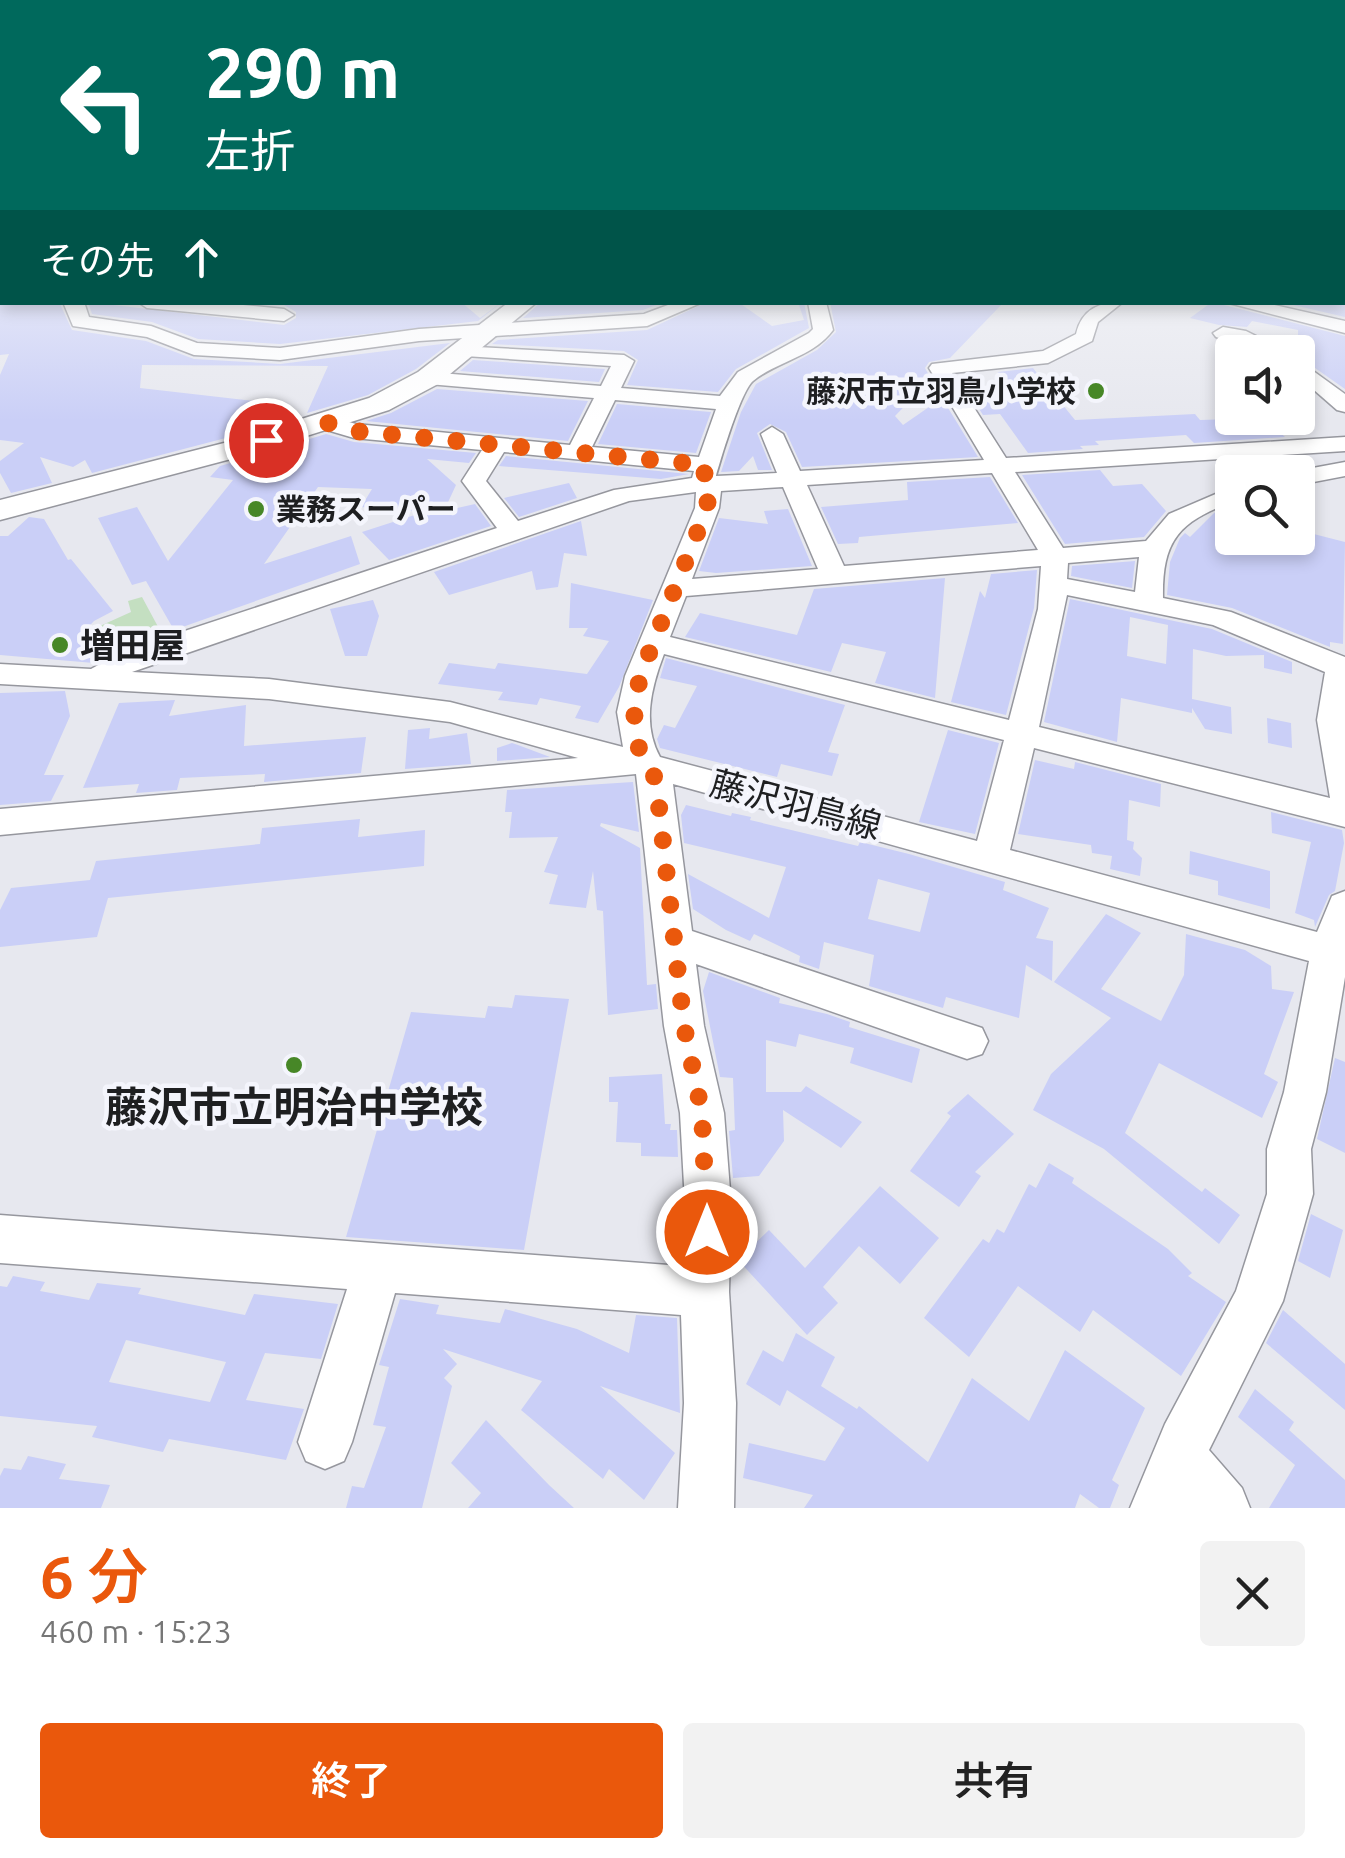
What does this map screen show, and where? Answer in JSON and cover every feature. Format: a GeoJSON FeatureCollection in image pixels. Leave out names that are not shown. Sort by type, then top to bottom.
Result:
{"type":"FeatureCollection","features":[{"type":"Feature","properties":{"kind":"main road"},"geometry":{"type":"LineString","coordinates":[[0,510],[328,423],[379,404],[428,378],[521,305]]}},
{"type":"Feature","properties":{"kind":"street"},"geometry":{"type":"LineString","coordinates":[[76,305],[80,322],[151,332],[186,347],[280,354],[492,330],[647,320],[686,305]]}},
{"type":"Feature","properties":{"kind":"street"},"geometry":{"type":"LineString","coordinates":[[706,1508],[705,1455],[710,1403],[705,1292],[708,1203],[702,1113],[672,940],[656,780],[638,746],[634,712],[640,676],[707,508],[707,475],[734,385],[751,372],[814,342],[823,330],[818,305]]}},
{"type":"Feature","properties":{"kind":"street"},"geometry":{"type":"LineString","coordinates":[[992,857],[1056,585],[1055,556],[939,368],[1056,354],[1085,337],[1089,320],[1110,305]]}},
{"type":"Feature","properties":{"kind":"street"},"geometry":{"type":"LineString","coordinates":[[1247,305],[1345,327]]}},
{"type":"Feature","properties":{"kind":"street"},"geometry":{"type":"LineString","coordinates":[[186,347],[231,306],[284,315]]}},
{"type":"Feature","properties":{"kind":"street"},"geometry":{"type":"LineString","coordinates":[[1223,333],[1239,335]]}},
{"type":"Feature","properties":{"kind":"street"},"geometry":{"type":"LineString","coordinates":[[466,350],[624,361],[577,453]]}},
{"type":"Feature","properties":{"kind":"street"},"geometry":{"type":"LineString","coordinates":[[428,378],[726,403]]}},
{"type":"Feature","properties":{"kind":"street"},"geometry":{"type":"LineString","coordinates":[[1315,380],[1345,406]]}},
{"type":"Feature","properties":{"kind":"street"},"geometry":{"type":"LineString","coordinates":[[328,423],[354,431],[577,453],[707,475],[793,481],[1345,444]]}},
{"type":"Feature","properties":{"kind":"street"},"geometry":{"type":"LineString","coordinates":[[772,434],[833,573]]}},
{"type":"Feature","properties":{"kind":"street"},"geometry":{"type":"LineString","coordinates":[[497,445],[474,481],[514,532]]}},
{"type":"Feature","properties":{"kind":"street"},"geometry":{"type":"LineString","coordinates":[[1315,475],[1345,470]]}},
{"type":"Feature","properties":{"kind":"street"},"geometry":{"type":"LineString","coordinates":[[98,679],[134,658],[623,495],[707,475]]}},
{"type":"Feature","properties":{"kind":"street"},"geometry":{"type":"LineString","coordinates":[[1149,602],[1148,560],[1154,548],[1182,516],[1215,501]]}},
{"type":"Feature","properties":{"kind":"street"},"geometry":{"type":"LineString","coordinates":[[675,589],[1154,548]]}},
{"type":"Feature","properties":{"kind":"street"},"geometry":{"type":"LineString","coordinates":[[1056,585],[1244,624],[1344,668],[1334,720],[1345,795]]}},
{"type":"Feature","properties":{"kind":"street"},"geometry":{"type":"LineString","coordinates":[[656,643],[1345,814]]}},
{"type":"Feature","properties":{"kind":"street","name":"藤沢羽鳥線"},"geometry":{"type":"LineString","coordinates":[[0,674],[395,702],[450,712],[1337,953]]}},
{"type":"Feature","properties":{"kind":"street"},"geometry":{"type":"LineString","coordinates":[[0,822],[646,763]]}},
{"type":"Feature","properties":{"kind":"street"},"geometry":{"type":"LineString","coordinates":[[1158,1508],[1179,1457],[1258,1300],[1290,1194],[1289,1149],[1345,906]]}},
{"type":"Feature","properties":{"kind":"street"},"geometry":{"type":"LineString","coordinates":[[672,940],[967,1041]]}},
{"type":"Feature","properties":{"kind":"street"},"geometry":{"type":"LineString","coordinates":[[0,1239],[705,1292]]}},
{"type":"Feature","properties":{"kind":"street"},"geometry":{"type":"LineString","coordinates":[[326,1442],[378,1267]]}},
{"type":"Feature","properties":{"kind":"street"},"geometry":{"type":"LineString","coordinates":[[1179,1457],[1222,1508]]}},
{"type":"Feature","properties":{"kind":"green space"},"geometry":{"type":"Polygon","coordinates":[[[142,597],[163,636],[115,658],[100,626],[131,612],[128,601],[142,597]]]}},
{"type":"Feature","properties":{"kind":"building"},"geometry":{"type":"Polygon","coordinates":[[[0,305],[60,305],[72,330],[146,341],[194,359],[280,364],[450,343],[416,369],[368,395],[307,413],[328,366],[142,365],[140,388],[272,403],[241,434],[92,473],[85,460],[73,467],[40,457],[52,483],[11,493],[0,473],[0,461],[24,443],[0,440],[0,375],[9,354],[0,355],[0,305]]]}},
{"type":"Feature","properties":{"kind":"building"},"geometry":{"type":"Polygon","coordinates":[[[89,305],[114,305],[284,325],[296,318],[296,312],[284,305],[465,305],[480,318],[498,305],[478,321],[280,344],[198,339],[152,322],[92,314],[89,305]]]}},
{"type":"Feature","properties":{"kind":"building"},"geometry":{"type":"Polygon","coordinates":[[[538,305],[656,305],[643,310],[523,318],[538,305]]]}},
{"type":"Feature","properties":{"kind":"building"},"geometry":{"type":"Polygon","coordinates":[[[701,305],[742,305],[772,326],[804,320],[799,305],[805,305],[809,328],[736,369],[718,392],[627,385],[638,360],[624,351],[492,344],[498,340],[647,330],[701,305]]]}},
{"type":"Feature","properties":{"kind":"building"},"geometry":{"type":"Polygon","coordinates":[[[831,305],[1001,305],[950,358],[929,362],[925,368],[931,379],[895,416],[903,425],[942,398],[978,457],[802,467],[786,432],[770,424],[757,433],[772,470],[758,470],[753,456],[739,471],[721,472],[741,412],[756,384],[817,350],[836,332],[831,305]]]}},
{"type":"Feature","properties":{"kind":"building"},"geometry":{"type":"Polygon","coordinates":[[[1208,305],[1224,305],[1345,336],[1345,389],[1315,368],[1315,335],[1298,335],[1298,330],[1252,321],[1247,327],[1190,318],[1208,305]]]}},
{"type":"Feature","properties":{"kind":"building"},"geometry":{"type":"Polygon","coordinates":[[[1293,305],[1345,305],[1345,317],[1293,305]]]}},
{"type":"Feature","properties":{"kind":"building"},"geometry":{"type":"Polygon","coordinates":[[[473,360],[605,369],[599,382],[460,371],[473,360]]]}},
{"type":"Feature","properties":{"kind":"building"},"geometry":{"type":"Polygon","coordinates":[[[1033,368],[1075,420],[1195,414],[1200,420],[1215,420],[1215,435],[1285,437],[1194,443],[1186,435],[1095,441],[1099,445],[1080,446],[1083,449],[1028,453],[1000,414],[983,415],[969,393],[1012,390],[998,372],[1033,368]]]}},
{"type":"Feature","properties":{"kind":"building"},"geometry":{"type":"Polygon","coordinates":[[[437,389],[588,401],[568,441],[366,421],[437,389]]]}},
{"type":"Feature","properties":{"kind":"building"},"geometry":{"type":"Polygon","coordinates":[[[617,404],[711,412],[696,453],[598,444],[617,404]]]}},
{"type":"Feature","properties":{"kind":"building"},"geometry":{"type":"Polygon","coordinates":[[[326,434],[354,442],[476,453],[469,463],[427,459],[456,485],[444,511],[475,504],[491,526],[389,560],[362,532],[424,512],[361,507],[372,489],[318,487],[264,564],[351,536],[360,564],[174,630],[146,581],[132,585],[98,518],[137,507],[168,561],[233,480],[210,477],[220,466],[255,456],[272,458],[283,447],[326,434]]]}},
{"type":"Feature","properties":{"kind":"building"},"geometry":{"type":"Polygon","coordinates":[[[506,456],[689,474],[661,479],[499,466],[506,456]]]}},
{"type":"Feature","properties":{"kind":"building"},"geometry":{"type":"Polygon","coordinates":[[[1100,470],[1113,486],[1142,484],[1166,511],[1144,537],[1065,544],[1022,475],[1100,470]]]}},
{"type":"Feature","properties":{"kind":"building"},"geometry":{"type":"Polygon","coordinates":[[[990,477],[1018,523],[859,537],[858,543],[838,544],[821,507],[908,500],[907,482],[990,477]]]}},
{"type":"Feature","properties":{"kind":"building"},"geometry":{"type":"Polygon","coordinates":[[[569,483],[577,498],[519,517],[504,498],[569,483]]]}},
{"type":"Feature","properties":{"kind":"building"},"geometry":{"type":"Polygon","coordinates":[[[788,509],[812,566],[699,571],[719,518],[768,524],[764,511],[788,509]]]}},
{"type":"Feature","properties":{"kind":"building"},"geometry":{"type":"Polygon","coordinates":[[[1214,513],[1215,555],[1315,555],[1315,534],[1345,542],[1343,644],[1330,642],[1330,647],[1232,608],[1167,595],[1170,562],[1180,538],[1185,533],[1190,537],[1214,513]]]}},
{"type":"Feature","properties":{"kind":"building"},"geometry":{"type":"Polygon","coordinates":[[[29,517],[44,519],[68,560],[113,611],[94,621],[79,637],[94,663],[0,655],[0,536],[8,536],[29,517]]]}},
{"type":"Feature","properties":{"kind":"building"},"geometry":{"type":"Polygon","coordinates":[[[581,521],[587,556],[564,553],[558,587],[536,590],[532,571],[449,595],[434,572],[581,521]]]}},
{"type":"Feature","properties":{"kind":"building"},"geometry":{"type":"Polygon","coordinates":[[[1135,561],[1132,588],[1071,576],[1072,566],[1135,561]]]}},
{"type":"Feature","properties":{"kind":"building"},"geometry":{"type":"Polygon","coordinates":[[[1037,570],[1034,608],[1006,715],[951,702],[980,591],[985,598],[991,574],[1037,570]]]}},
{"type":"Feature","properties":{"kind":"building"},"geometry":{"type":"Polygon","coordinates":[[[945,578],[935,698],[875,683],[886,652],[842,643],[831,672],[685,637],[700,613],[797,635],[814,589],[945,578]]]}},
{"type":"Feature","properties":{"kind":"building"},"geometry":{"type":"Polygon","coordinates":[[[571,583],[653,600],[619,687],[598,723],[575,718],[581,706],[540,698],[537,705],[498,700],[503,692],[438,684],[449,663],[495,669],[498,663],[587,674],[609,641],[583,636],[588,628],[569,628],[571,583]]]}},
{"type":"Feature","properties":{"kind":"building"},"geometry":{"type":"Polygon","coordinates":[[[1070,599],[1212,629],[1292,662],[1292,674],[1264,668],[1264,655],[1226,656],[1193,649],[1192,699],[1231,707],[1232,734],[1205,729],[1192,708],[1192,713],[1121,698],[1117,742],[1044,722],[1070,599]],[[1130,617],[1127,656],[1166,664],[1168,625],[1130,617]]]}},
{"type":"Feature","properties":{"kind":"building"},"geometry":{"type":"Polygon","coordinates":[[[373,600],[379,616],[367,656],[345,656],[330,609],[373,600]]]}},
{"type":"Feature","properties":{"kind":"building"},"geometry":{"type":"Polygon","coordinates":[[[666,658],[845,705],[828,752],[839,754],[832,776],[781,764],[777,777],[660,748],[657,739],[664,725],[675,728],[697,686],[660,678],[666,658]]]}},
{"type":"Feature","properties":{"kind":"building"},"geometry":{"type":"Polygon","coordinates":[[[65,691],[70,716],[44,775],[64,775],[51,801],[0,805],[0,693],[65,691]]]}},
{"type":"Feature","properties":{"kind":"building"},"geometry":{"type":"Polygon","coordinates":[[[175,700],[169,716],[246,705],[244,746],[366,737],[361,773],[264,782],[265,774],[180,778],[177,790],[136,793],[139,784],[83,788],[119,703],[175,700]]]}},
{"type":"Feature","properties":{"kind":"building"},"geometry":{"type":"Polygon","coordinates":[[[1267,718],[1291,723],[1292,748],[1268,743],[1267,718]]]}},
{"type":"Feature","properties":{"kind":"building"},"geometry":{"type":"Polygon","coordinates":[[[430,728],[429,739],[467,733],[471,764],[405,769],[408,730],[430,728]]]}},
{"type":"Feature","properties":{"kind":"building"},"geometry":{"type":"Polygon","coordinates":[[[948,730],[999,743],[975,834],[919,822],[948,730]]]}},
{"type":"Feature","properties":{"kind":"building"},"geometry":{"type":"Polygon","coordinates":[[[512,743],[550,757],[497,761],[497,748],[512,743]]]}},
{"type":"Feature","properties":{"kind":"building"},"geometry":{"type":"Polygon","coordinates":[[[1035,760],[1074,769],[1075,762],[1161,784],[1160,807],[1129,800],[1127,840],[1134,842],[1133,849],[1142,858],[1140,876],[1110,869],[1112,856],[1092,853],[1091,845],[1018,834],[1035,760]]]}},
{"type":"Feature","properties":{"kind":"building"},"geometry":{"type":"Polygon","coordinates":[[[633,782],[639,832],[601,823],[600,826],[640,848],[647,985],[656,984],[658,1009],[608,1015],[603,911],[597,910],[593,871],[586,908],[549,904],[558,875],[544,872],[558,837],[509,838],[512,812],[505,812],[507,790],[633,782]]]}},
{"type":"Feature","properties":{"kind":"building"},"geometry":{"type":"Polygon","coordinates":[[[686,805],[731,816],[732,813],[858,846],[860,842],[909,854],[1005,882],[1003,890],[1049,908],[1036,938],[1053,941],[1052,981],[1026,965],[1019,1018],[946,997],[943,1008],[869,986],[874,955],[824,942],[819,969],[799,962],[800,956],[754,934],[750,941],[693,909],[688,874],[769,918],[786,867],[684,843],[681,815],[686,805]],[[878,879],[868,919],[920,932],[930,893],[878,879]]]}},
{"type":"Feature","properties":{"kind":"building"},"geometry":{"type":"Polygon","coordinates":[[[1271,812],[1342,830],[1344,843],[1335,891],[1329,895],[1315,927],[1314,920],[1295,913],[1311,842],[1272,833],[1271,812]]]}},
{"type":"Feature","properties":{"kind":"building"},"geometry":{"type":"Polygon","coordinates":[[[360,819],[358,837],[425,830],[424,866],[108,898],[97,937],[0,947],[0,910],[11,888],[90,880],[96,861],[260,844],[262,828],[360,819]]]}},
{"type":"Feature","properties":{"kind":"building"},"geometry":{"type":"Polygon","coordinates":[[[1190,851],[1270,871],[1270,909],[1218,895],[1218,881],[1189,874],[1190,851]]]}},
{"type":"Feature","properties":{"kind":"building"},"geometry":{"type":"Polygon","coordinates":[[[1106,914],[1141,933],[1101,989],[1161,1021],[1184,975],[1186,934],[1245,950],[1271,966],[1272,989],[1294,992],[1264,1074],[1278,1082],[1262,1118],[1159,1063],[1125,1133],[1202,1192],[1205,1188],[1240,1215],[1219,1244],[1104,1149],[1033,1110],[1051,1074],[1111,1018],[1054,982],[1106,914]]]}},
{"type":"Feature","properties":{"kind":"building"},"geometry":{"type":"Polygon","coordinates":[[[709,972],[780,998],[779,1003],[827,1014],[850,1022],[849,1027],[920,1049],[912,1083],[850,1063],[854,1048],[799,1034],[796,1047],[766,1040],[766,1092],[801,1092],[806,1086],[862,1122],[841,1148],[783,1110],[784,1141],[759,1176],[733,1178],[729,1131],[735,1130],[733,1078],[720,1077],[703,991],[709,972]]]}},
{"type":"Feature","properties":{"kind":"building"},"geometry":{"type":"Polygon","coordinates":[[[515,995],[569,999],[524,1250],[346,1237],[411,1012],[485,1018],[488,1006],[512,1008],[515,995]]]}},
{"type":"Feature","properties":{"kind":"building"},"geometry":{"type":"Polygon","coordinates":[[[1335,1058],[1345,1062],[1345,1153],[1317,1139],[1335,1058]]]}},
{"type":"Feature","properties":{"kind":"building"},"geometry":{"type":"Polygon","coordinates":[[[662,1074],[665,1124],[671,1124],[670,1130],[677,1130],[678,1157],[641,1156],[641,1143],[616,1142],[618,1102],[609,1102],[609,1077],[662,1074]]]}},
{"type":"Feature","properties":{"kind":"building"},"geometry":{"type":"Polygon","coordinates":[[[968,1094],[1014,1134],[975,1172],[981,1176],[959,1207],[910,1171],[951,1116],[947,1113],[968,1094]]]}},
{"type":"Feature","properties":{"kind":"building"},"geometry":{"type":"Polygon","coordinates":[[[1049,1163],[1168,1249],[1192,1273],[1188,1276],[1226,1302],[1181,1376],[1093,1310],[1080,1332],[1018,1286],[969,1357],[924,1318],[983,1239],[989,1243],[997,1229],[1004,1233],[1029,1184],[1036,1188],[1049,1163]]]}},
{"type":"Feature","properties":{"kind":"building"},"geometry":{"type":"Polygon","coordinates":[[[880,1186],[939,1238],[900,1284],[859,1246],[823,1287],[838,1303],[807,1335],[738,1260],[769,1230],[805,1268],[880,1186]]]}},
{"type":"Feature","properties":{"kind":"building"},"geometry":{"type":"Polygon","coordinates":[[[1311,1214],[1343,1230],[1330,1278],[1298,1261],[1311,1214]]]}},
{"type":"Feature","properties":{"kind":"building"},"geometry":{"type":"Polygon","coordinates":[[[13,1276],[45,1282],[40,1291],[89,1300],[97,1283],[141,1288],[138,1294],[245,1315],[254,1294],[338,1304],[321,1359],[265,1353],[246,1400],[304,1409],[286,1460],[169,1439],[163,1452],[92,1437],[97,1426],[0,1416],[0,1286],[7,1287],[13,1276]],[[126,1340],[109,1382],[210,1402],[226,1362],[126,1340]]]}},
{"type":"Feature","properties":{"kind":"building"},"geometry":{"type":"Polygon","coordinates":[[[400,1299],[439,1305],[436,1314],[500,1323],[505,1309],[577,1329],[629,1353],[636,1315],[677,1318],[680,1413],[600,1386],[675,1453],[644,1500],[609,1469],[603,1479],[521,1410],[542,1381],[443,1349],[457,1364],[444,1378],[452,1386],[422,1508],[346,1508],[352,1486],[364,1488],[386,1427],[373,1425],[389,1367],[379,1365],[400,1299]]]}},
{"type":"Feature","properties":{"kind":"building"},"geometry":{"type":"Polygon","coordinates":[[[1283,1310],[1345,1364],[1345,1410],[1266,1343],[1283,1310]]]}},
{"type":"Feature","properties":{"kind":"building"},"geometry":{"type":"Polygon","coordinates":[[[796,1333],[835,1357],[821,1386],[857,1409],[859,1406],[928,1462],[972,1378],[1029,1421],[1065,1350],[1145,1408],[1112,1480],[1119,1485],[1110,1508],[1099,1508],[1080,1494],[1075,1508],[804,1508],[813,1495],[743,1478],[749,1443],[825,1461],[845,1428],[787,1390],[780,1406],[746,1384],[763,1350],[783,1362],[796,1333]]]}},
{"type":"Feature","properties":{"kind":"building"},"geometry":{"type":"Polygon","coordinates":[[[1255,1389],[1294,1422],[1289,1430],[1345,1480],[1345,1508],[1269,1508],[1295,1465],[1238,1417],[1255,1389]]]}},
{"type":"Feature","properties":{"kind":"building"},"geometry":{"type":"Polygon","coordinates":[[[486,1420],[574,1508],[468,1508],[481,1493],[451,1463],[486,1420]]]}},
{"type":"Feature","properties":{"kind":"building"},"geometry":{"type":"Polygon","coordinates":[[[28,1456],[66,1464],[59,1479],[110,1485],[101,1508],[0,1508],[0,1476],[4,1468],[21,1470],[28,1456]]]}},
{"type":"Feature","properties":{"kind":"place","name":"藤沢市立羽鳥小学校"},"geometry":{"type":"Point","coordinates":[1096,391]}},
{"type":"Feature","properties":{"kind":"place","name":"業務スーパー"},"geometry":{"type":"Point","coordinates":[256,509]}},
{"type":"Feature","properties":{"kind":"place","name":"増田屋"},"geometry":{"type":"Point","coordinates":[60,645]}},
{"type":"Feature","properties":{"kind":"place","name":"藤沢市立明治中学校"},"geometry":{"type":"Point","coordinates":[294,1065]}},
{"type":"Feature","properties":{"kind":"route"},"geometry":{"type":"LineString","coordinates":[[266,440],[328,423],[354,431],[706,465],[703,482],[709,486],[707,508],[640,676],[634,712],[638,746],[656,780],[672,940],[702,1113],[707,1232]]}}]}
